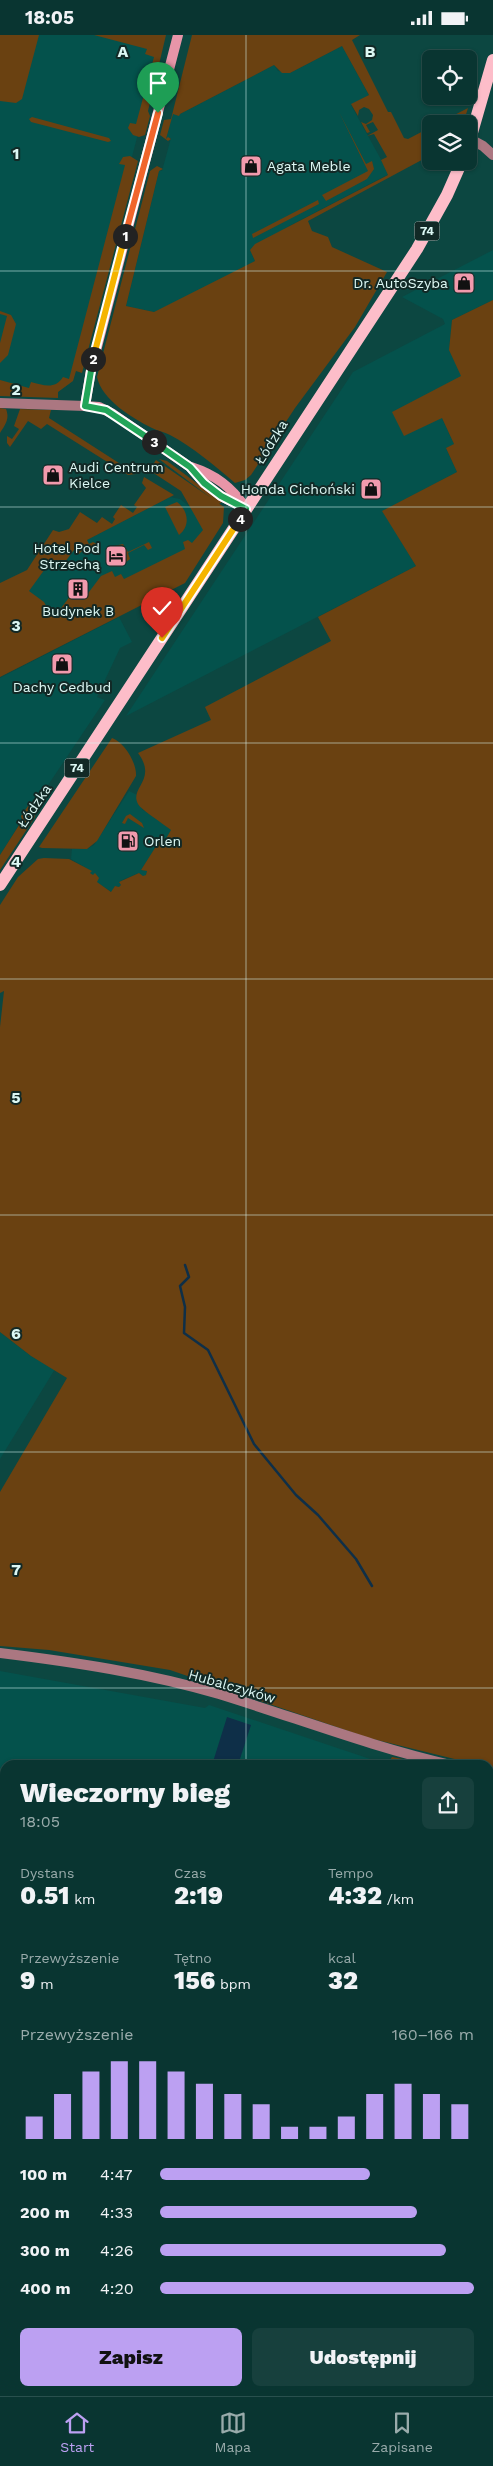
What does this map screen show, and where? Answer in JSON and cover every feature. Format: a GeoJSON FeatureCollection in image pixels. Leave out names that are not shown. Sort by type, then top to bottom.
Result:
{"type":"FeatureCollection","features":[{"type":"Feature","properties":{"kind":"main road"},"geometry":{"type":"LineString","coordinates":[[477,115],[493,60]]}},
{"type":"Feature","properties":{"kind":"main road","name":"Łódzka"},"geometry":{"type":"LineString","coordinates":[[0,885],[416,249],[447,195],[458,170]]}},
{"type":"Feature","properties":{"kind":"street"},"geometry":{"type":"LineString","coordinates":[[85,406],[90,369],[178,35]]}},
{"type":"Feature","properties":{"kind":"street"},"geometry":{"type":"LineString","coordinates":[[477,144],[483,146],[493,155]]}},
{"type":"Feature","properties":{"kind":"street"},"geometry":{"type":"LineString","coordinates":[[0,403],[85,406],[106,410],[190,467],[204,483],[226,499],[246,509]]}},
{"type":"Feature","properties":{"kind":"street","name":"Hubalczyków"},"geometry":{"type":"LineString","coordinates":[[0,1653],[63,1661],[130,1673],[218,1694],[373,1744],[432,1760]]}},
{"type":"Feature","properties":{"kind":"shaded area"},"geometry":{"type":"Polygon","coordinates":[[[0,35],[164,35],[73,381],[58,392],[0,390],[0,35]]]}},
{"type":"Feature","properties":{"kind":"shaded area"},"geometry":{"type":"Polygon","coordinates":[[[0,35],[39,35],[22,99],[16,103],[0,101],[0,35]]]}},
{"type":"Feature","properties":{"kind":"shaded area"},"geometry":{"type":"Polygon","coordinates":[[[94,35],[166,35],[148,111],[150,116],[145,135],[139,137],[133,135],[128,128],[130,123],[136,124],[154,57],[145,54],[147,49],[94,35]]]}},
{"type":"Feature","properties":{"kind":"shaded area"},"geometry":{"type":"Polygon","coordinates":[[[192,35],[360,35],[352,40],[388,112],[391,112],[404,138],[408,139],[422,132],[422,160],[308,221],[312,231],[328,237],[332,247],[387,272],[355,327],[295,408],[251,475],[245,480],[235,483],[187,445],[127,414],[111,401],[97,377],[150,171],[157,166],[163,169],[159,171],[126,306],[154,312],[255,261],[250,250],[255,244],[388,175],[381,160],[387,157],[374,134],[367,136],[378,130],[373,122],[366,125],[370,132],[367,133],[361,122],[366,124],[372,120],[373,115],[369,109],[364,107],[359,110],[358,116],[351,104],[369,95],[342,46],[290,73],[282,73],[274,65],[179,116],[173,114],[166,139],[168,137],[171,139],[168,141],[160,135],[164,120],[171,119],[192,35]]]}},
{"type":"Feature","properties":{"kind":"shaded area"},"geometry":{"type":"Polygon","coordinates":[[[342,46],[369,95],[351,105],[389,174],[291,225],[250,250],[255,261],[191,295],[154,312],[126,306],[159,171],[162,171],[171,138],[166,139],[173,112],[180,114],[274,65],[278,71],[290,73],[342,46]]]}},
{"type":"Feature","properties":{"kind":"shaded area"},"geometry":{"type":"Polygon","coordinates":[[[468,108],[466,115],[454,115],[468,108]]]}},
{"type":"Feature","properties":{"kind":"shaded area"},"geometry":{"type":"Polygon","coordinates":[[[339,112],[366,164],[372,161],[374,169],[367,179],[326,201],[322,195],[368,171],[339,112]]]}},
{"type":"Feature","properties":{"kind":"shaded area"},"geometry":{"type":"Polygon","coordinates":[[[32,117],[109,138],[111,141],[108,142],[31,122],[29,119],[32,117]]]}},
{"type":"Feature","properties":{"kind":"shaded area"},"geometry":{"type":"Polygon","coordinates":[[[130,156],[138,161],[82,373],[76,371],[73,381],[58,392],[58,398],[0,396],[0,380],[29,388],[31,382],[53,385],[63,377],[69,379],[125,165],[119,164],[123,157],[130,156]]]}},
{"type":"Feature","properties":{"kind":"shaded area"},"geometry":{"type":"Polygon","coordinates":[[[318,200],[319,204],[253,238],[252,234],[318,200]]]}},
{"type":"Feature","properties":{"kind":"shaded area"},"geometry":{"type":"Polygon","coordinates":[[[493,250],[493,300],[452,320],[449,350],[462,376],[442,418],[454,444],[446,448],[457,472],[383,511],[416,566],[126,716],[353,372],[445,324],[443,319],[402,297],[493,250]]]}},
{"type":"Feature","properties":{"kind":"shaded area"},"geometry":{"type":"Polygon","coordinates":[[[493,300],[493,1760],[459,1760],[369,1738],[170,1670],[49,1650],[0,1646],[0,1492],[67,1378],[31,1356],[0,1332],[0,1027],[4,991],[0,993],[0,905],[18,877],[38,859],[69,859],[92,871],[90,873],[93,875],[95,873],[99,878],[97,882],[111,892],[115,886],[119,887],[121,885],[119,882],[139,873],[143,876],[146,875],[147,871],[141,870],[160,840],[164,842],[171,830],[138,804],[137,793],[145,770],[138,753],[211,720],[205,707],[331,641],[318,617],[416,566],[382,511],[457,472],[446,448],[454,444],[442,418],[404,436],[392,412],[461,376],[449,350],[452,320],[493,300]]]}},
{"type":"Feature","properties":{"kind":"shaded area"},"geometry":{"type":"Polygon","coordinates":[[[0,311],[11,315],[16,324],[8,355],[0,363],[0,343],[7,316],[0,314],[0,311]]]}},
{"type":"Feature","properties":{"kind":"shaded area"},"geometry":{"type":"Polygon","coordinates":[[[0,408],[6,409],[7,416],[0,433],[0,408]]]}},
{"type":"Feature","properties":{"kind":"shaded area"},"geometry":{"type":"Polygon","coordinates":[[[20,409],[51,410],[49,418],[136,474],[128,475],[47,424],[41,429],[28,421],[10,447],[7,443],[7,436],[12,439],[19,429],[14,426],[20,409]]]}},
{"type":"Feature","properties":{"kind":"shaded area"},"geometry":{"type":"Polygon","coordinates":[[[159,459],[167,461],[222,502],[219,504],[159,459]]]}},
{"type":"Feature","properties":{"kind":"shaded area"},"geometry":{"type":"Polygon","coordinates":[[[156,460],[224,507],[223,523],[185,583],[0,677],[0,583],[27,570],[53,530],[59,532],[69,529],[80,512],[97,523],[102,517],[112,524],[115,519],[113,517],[121,505],[133,513],[137,507],[134,505],[146,488],[142,483],[144,477],[174,495],[87,540],[89,544],[93,542],[99,545],[85,553],[82,551],[79,554],[74,550],[62,566],[58,563],[56,566],[50,562],[29,591],[44,602],[49,611],[53,609],[58,612],[71,595],[83,600],[101,576],[112,571],[115,577],[121,574],[124,579],[185,549],[183,542],[188,540],[192,543],[203,530],[181,491],[152,472],[152,466],[156,460]]]}},
{"type":"Feature","properties":{"kind":"shaded area","name":"Hotel Pod Strzechą"},"geometry":{"type":"Polygon","coordinates":[[[170,497],[180,499],[217,528],[210,538],[56,618],[21,594],[48,560],[170,497]]]}},
{"type":"Feature","properties":{"kind":"shaded area"},"geometry":{"type":"Polygon","coordinates":[[[177,502],[184,509],[187,518],[187,523],[179,535],[165,507],[177,502]]]}},
{"type":"Feature","properties":{"kind":"shaded area"},"geometry":{"type":"Polygon","coordinates":[[[149,542],[152,548],[148,550],[144,545],[128,553],[130,559],[126,562],[121,560],[114,546],[123,544],[128,552],[149,542]]]}},
{"type":"Feature","properties":{"kind":"shaded area"},"geometry":{"type":"Polygon","coordinates":[[[119,617],[132,642],[120,648],[97,697],[105,700],[32,809],[28,806],[21,816],[24,823],[20,823],[0,855],[0,678],[119,617]]]}},
{"type":"Feature","properties":{"kind":"shaded area"},"geometry":{"type":"Polygon","coordinates":[[[112,738],[117,740],[129,754],[136,771],[136,776],[97,841],[87,849],[39,847],[112,738]]]}},
{"type":"Feature","properties":{"kind":"shaded area","name":"Orlen"},"geometry":{"type":"Polygon","coordinates":[[[129,791],[137,795],[142,809],[172,830],[164,842],[160,841],[141,870],[147,871],[146,875],[144,877],[139,873],[122,880],[119,882],[121,885],[119,887],[115,886],[112,892],[96,882],[90,873],[91,871],[71,859],[72,849],[87,849],[94,845],[129,791]]]}},
{"type":"Feature","properties":{"kind":"shaded area"},"geometry":{"type":"Polygon","coordinates":[[[28,806],[33,810],[35,817],[0,870],[0,855],[21,822],[23,823],[21,816],[28,806]]]}},
{"type":"Feature","properties":{"kind":"shaded area"},"geometry":{"type":"Polygon","coordinates":[[[130,814],[142,823],[144,828],[128,818],[125,824],[122,823],[126,816],[130,814]]]}},
{"type":"Feature","properties":{"kind":"shaded area"},"geometry":{"type":"Polygon","coordinates":[[[0,1332],[31,1356],[55,1369],[0,1459],[0,1332]]]}},
{"type":"Feature","properties":{"kind":"shaded area"},"geometry":{"type":"Polygon","coordinates":[[[0,1671],[205,1708],[209,1705],[373,1760],[0,1760],[0,1671]]]}},
{"type":"Feature","properties":{"kind":"shaded area"},"geometry":{"type":"Polygon","coordinates":[[[227,1717],[251,1725],[240,1760],[214,1760],[227,1717]]]}},
{"type":"Feature","properties":{"kind":"shaded area"},"geometry":{"type":"Polygon","coordinates":[[[392,1757],[404,1760],[390,1760],[392,1757]]]}},
{"type":"Feature","properties":{"kind":"waterway"},"geometry":{"type":"LineString","coordinates":[[185,1265],[189,1277],[180,1286],[185,1307],[184,1333],[208,1350],[254,1444],[296,1495],[318,1515],[356,1559],[372,1586]]}},
{"type":"Feature","properties":{"kind":"place","name":"Agata Meble"},"geometry":{"type":"Point","coordinates":[251,166]}},
{"type":"Feature","properties":{"kind":"place","name":"Dr. AutoSzyba"},"geometry":{"type":"Point","coordinates":[464,283]}},
{"type":"Feature","properties":{"kind":"place","name":"Audi Centrum Kielce"},"geometry":{"type":"Point","coordinates":[53,475]}},
{"type":"Feature","properties":{"kind":"place","name":"Honda Cichoński"},"geometry":{"type":"Point","coordinates":[371,489]}},
{"type":"Feature","properties":{"kind":"place","name":"Hotel Pod Strzechą"},"geometry":{"type":"Point","coordinates":[116,556]}},
{"type":"Feature","properties":{"kind":"place","name":"Budynek B"},"geometry":{"type":"Point","coordinates":[78,589]}},
{"type":"Feature","properties":{"kind":"place","name":"Dachy Cedbud"},"geometry":{"type":"Point","coordinates":[62,664]}},
{"type":"Feature","properties":{"kind":"place","name":"Orlen"},"geometry":{"type":"Point","coordinates":[128,841]}},
{"type":"Feature","properties":{"kind":"route"},"geometry":{"type":"LineString","coordinates":[[158,113],[90,369],[85,406],[99,407],[106,410],[190,467],[204,483],[221,496],[246,509],[162,638]]}}]}
